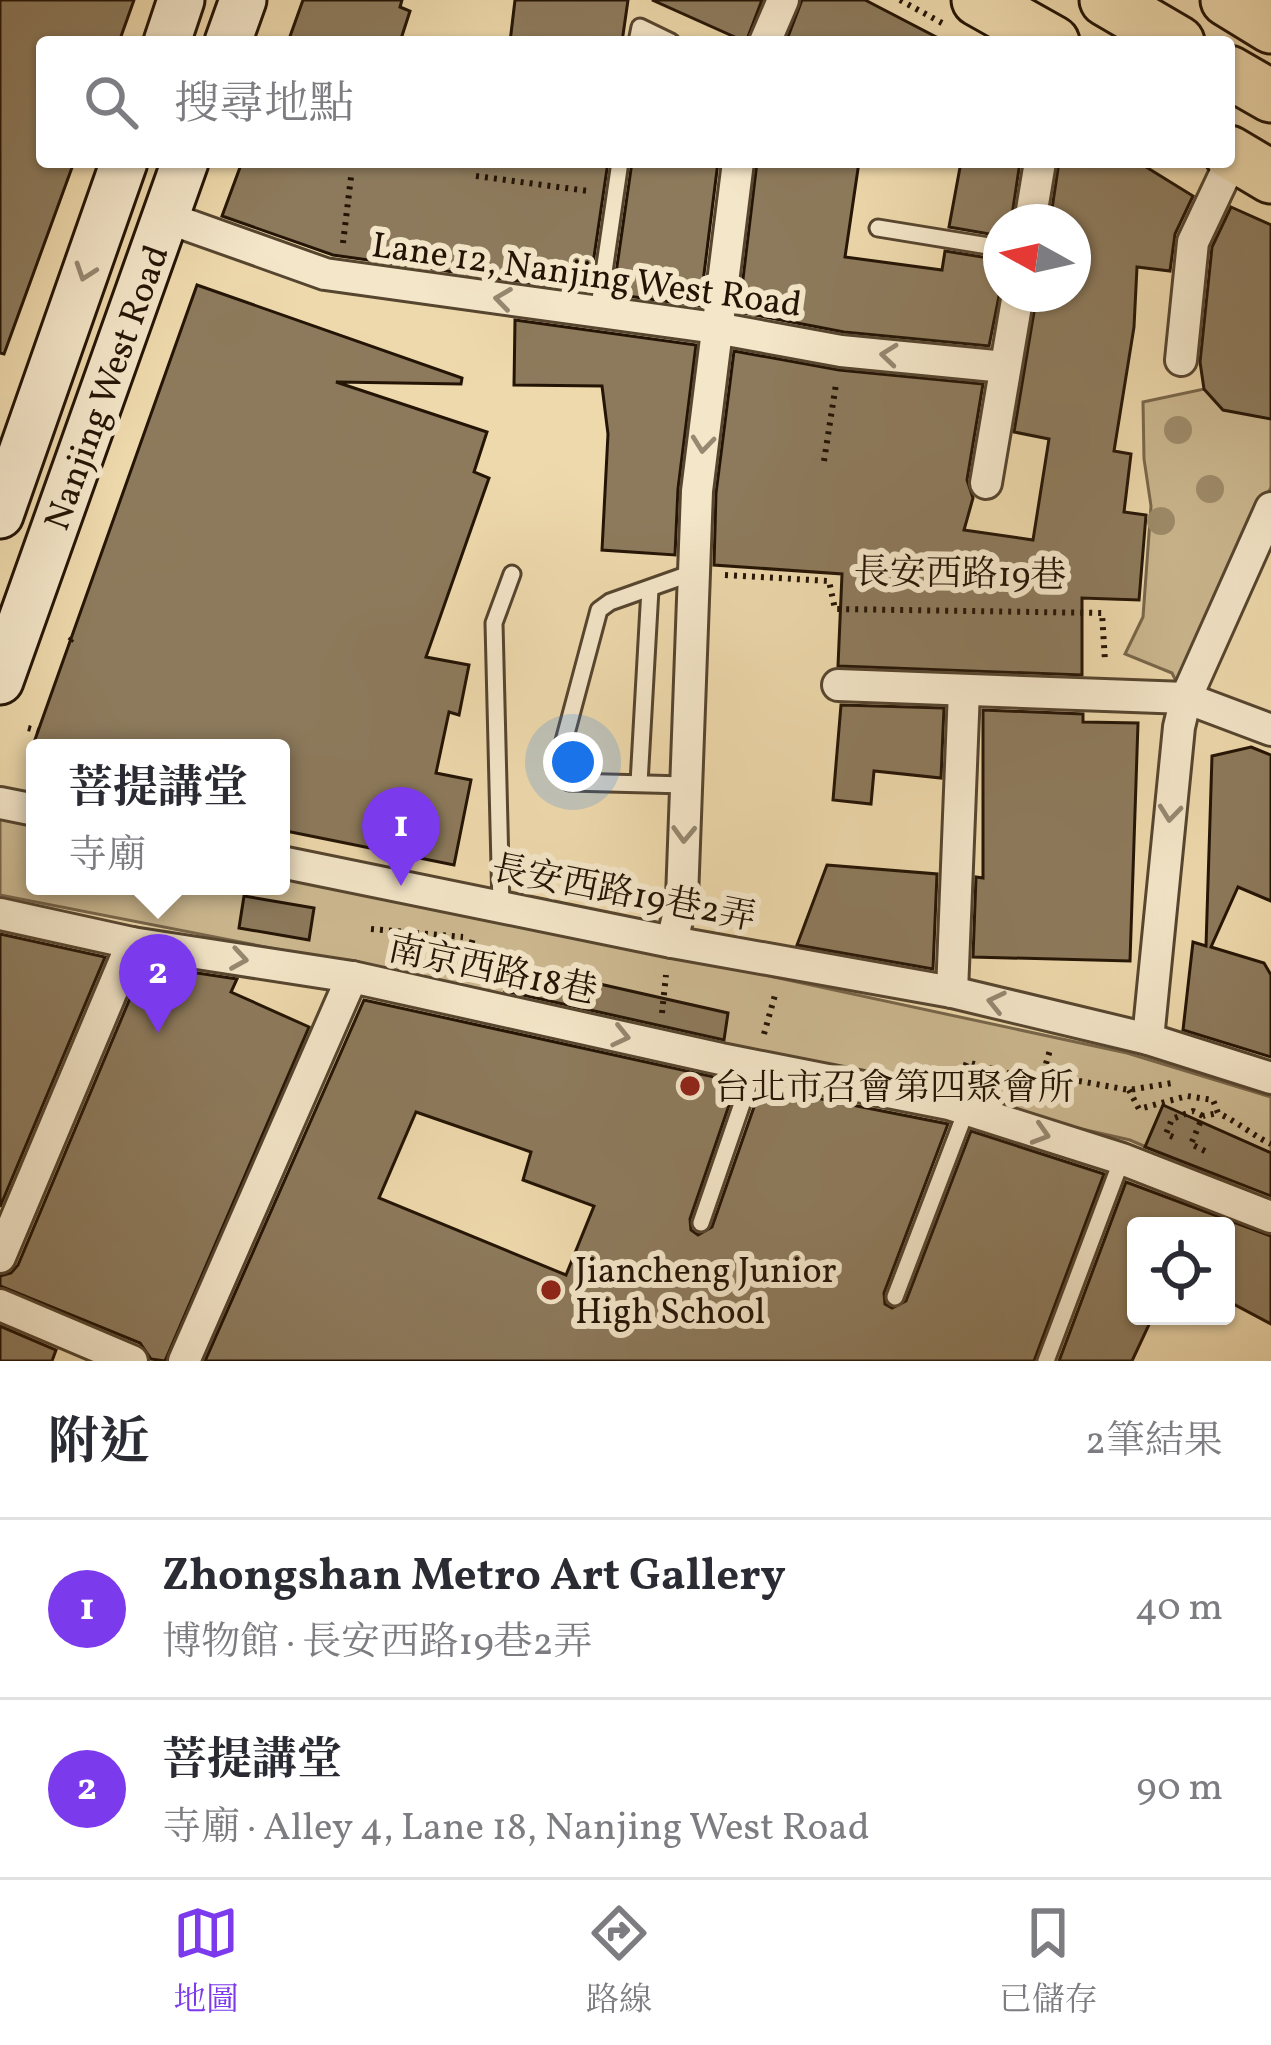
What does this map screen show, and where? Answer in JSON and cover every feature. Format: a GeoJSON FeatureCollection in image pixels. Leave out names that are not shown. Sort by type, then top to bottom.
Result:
{"type":"FeatureCollection","features":[{"type":"Feature","properties":{"kind":"main road"},"geometry":{"type":"LineString","coordinates":[[168,36],[182,0]]}},
{"type":"Feature","properties":{"kind":"main road"},"geometry":{"type":"LineString","coordinates":[[230,36],[243,0]]}},
{"type":"Feature","properties":{"kind":"main road"},"geometry":{"type":"LineString","coordinates":[[978,0],[1042,36]]}},
{"type":"Feature","properties":{"kind":"main road"},"geometry":{"type":"LineString","coordinates":[[1106,0],[1168,36]]}},
{"type":"Feature","properties":{"kind":"main road"},"geometry":{"type":"LineString","coordinates":[[1227,0],[1271,27]]}},
{"type":"Feature","properties":{"kind":"main road"},"geometry":{"type":"LineString","coordinates":[[1235,75],[1271,96]]}},
{"type":"Feature","properties":{"kind":"main road","name":"Nanjing West Road"},"geometry":{"type":"LineString","coordinates":[[0,515],[122,168]]}},
{"type":"Feature","properties":{"kind":"main road","name":"Nanjing West Road"},"geometry":{"type":"LineString","coordinates":[[0,681],[183,168]]}},
{"type":"Feature","properties":{"kind":"street"},"geometry":{"type":"LineString","coordinates":[[768,36],[783,0]]}},
{"type":"Feature","properties":{"kind":"street"},"geometry":{"type":"LineString","coordinates":[[1181,360],[1193,242],[1245,161]]}},
{"type":"Feature","properties":{"kind":"street"},"geometry":{"type":"LineString","coordinates":[[672,942],[682,898],[692,573],[737,168]]}},
{"type":"Feature","properties":{"kind":"street"},"geometry":{"type":"LineString","coordinates":[[1033,204],[1039,168]]}},
{"type":"Feature","properties":{"kind":"street","name":"Lane 12, Nanjing West Road"},"geometry":{"type":"LineString","coordinates":[[166,217],[339,276],[716,328],[841,351],[1005,367]]}},
{"type":"Feature","properties":{"kind":"street"},"geometry":{"type":"LineString","coordinates":[[986,483],[1015,312]]}},
{"type":"Feature","properties":{"kind":"street"},"geometry":{"type":"LineString","coordinates":[[1148,1039],[1179,728],[1186,698],[1271,508]]}},
{"type":"Feature","properties":{"kind":"street"},"geometry":{"type":"LineString","coordinates":[[838,685],[1186,698],[1271,730]]}},
{"type":"Feature","properties":{"kind":"street"},"geometry":{"type":"LineString","coordinates":[[952,992],[964,691]]}},
{"type":"Feature","properties":{"kind":"street","name":"長安西路19巷2弄"},"geometry":{"type":"LineString","coordinates":[[290,864],[672,942],[952,992],[1148,1039],[1271,1078]]}},
{"type":"Feature","properties":{"kind":"street","name":"南京西路18巷"},"geometry":{"type":"LineString","coordinates":[[0,914],[132,943],[352,976],[966,1111],[1122,1159],[1271,1217]]}},
{"type":"Feature","properties":{"kind":"street"},"geometry":{"type":"LineString","coordinates":[[0,1257],[132,943]]}},
{"type":"Feature","properties":{"kind":"street"},"geometry":{"type":"LineString","coordinates":[[184,1361],[352,976]]}},
{"type":"Feature","properties":{"kind":"street"},"geometry":{"type":"LineString","coordinates":[[0,1305],[78,1351],[132,1361]]}},
{"type":"Feature","properties":{"kind":"lane"},"geometry":{"type":"LineString","coordinates":[[598,313],[619,168]]}},
{"type":"Feature","properties":{"kind":"lane"},"geometry":{"type":"LineString","coordinates":[[878,228],[983,245]]}},
{"type":"Feature","properties":{"kind":"lane"},"geometry":{"type":"LineString","coordinates":[[686,785],[568,782],[560,774],[560,756],[599,610],[692,573]]}},
{"type":"Feature","properties":{"kind":"lane"},"geometry":{"type":"LineString","coordinates":[[501,907],[494,623],[512,574]]}},
{"type":"Feature","properties":{"kind":"lane"},"geometry":{"type":"LineString","coordinates":[[639,783],[650,589]]}},
{"type":"Feature","properties":{"kind":"lane"},"geometry":{"type":"LineString","coordinates":[[700,1223],[755,1066]]}},
{"type":"Feature","properties":{"kind":"lane"},"geometry":{"type":"LineString","coordinates":[[896,1297],[966,1111]]}},
{"type":"Feature","properties":{"kind":"lane"},"geometry":{"type":"LineString","coordinates":[[1046,1361],[1122,1159]]}},
{"type":"Feature","properties":{"kind":"path"},"geometry":{"type":"LineString","coordinates":[[476,176],[615,195]]}},
{"type":"Feature","properties":{"kind":"path"},"geometry":{"type":"LineString","coordinates":[[339,276],[351,177]]}},
{"type":"Feature","properties":{"kind":"path"},"geometry":{"type":"LineString","coordinates":[[824,461],[841,351]]}},
{"type":"Feature","properties":{"kind":"path","name":"長安西路19巷"},"geometry":{"type":"LineString","coordinates":[[692,573],[829,581],[835,609],[1102,613],[1107,694]]}},
{"type":"Feature","properties":{"kind":"path"},"geometry":{"type":"LineString","coordinates":[[60,638],[72,640]]}},
{"type":"Feature","properties":{"kind":"path"},"geometry":{"type":"LineString","coordinates":[[28,728],[39,731]]}},
{"type":"Feature","properties":{"kind":"path"},"geometry":{"type":"LineString","coordinates":[[755,1066],[784,962]]}},
{"type":"Feature","properties":{"kind":"path"},"geometry":{"type":"LineString","coordinates":[[664,988],[659,1013],[682,1017]]}},
{"type":"Feature","properties":{"kind":"path"},"geometry":{"type":"LineString","coordinates":[[1041,1082],[1050,1050]]}},
{"type":"Feature","properties":{"kind":"path"},"geometry":{"type":"LineString","coordinates":[[1031,1079],[1054,1086],[1057,1077],[1129,1090],[1153,1089],[1190,1078]]}},
{"type":"Feature","properties":{"kind":"path"},"geometry":{"type":"LineString","coordinates":[[1129,1090],[1139,1109],[1135,1121]]}},
{"type":"Feature","properties":{"kind":"path"},"geometry":{"type":"LineString","coordinates":[[1046,1091],[1060,1095]]}},
{"type":"Feature","properties":{"kind":"path"},"geometry":{"type":"LineString","coordinates":[[1139,1109],[1187,1096],[1213,1100],[1218,1113]]}},
{"type":"Feature","properties":{"kind":"path"},"geometry":{"type":"LineString","coordinates":[[1173,1136],[1166,1134],[1172,1119],[1193,1111],[1203,1116],[1218,1113],[1248,1126],[1257,1138],[1271,1144]]}},
{"type":"Feature","properties":{"kind":"path"},"geometry":{"type":"LineString","coordinates":[[1203,1116],[1191,1144],[1205,1151]]}},
{"type":"Feature","properties":{"kind":"shaded area"},"geometry":{"type":"Polygon","coordinates":[[[1204,389],[1271,419],[1271,487],[1181,691],[1172,673],[1125,654],[1143,617],[1151,506],[1143,402],[1204,389]]]}},
{"type":"Feature","properties":{"kind":"shaded area"},"geometry":{"type":"Polygon","coordinates":[[[0,818],[26,822],[26,895],[290,895],[290,873],[1127,1053],[1271,1097],[1271,1201],[1130,1140],[363,966],[0,895],[0,818]]]}},
{"type":"Feature","properties":{"kind":"building"},"geometry":{"type":"Polygon","coordinates":[[[0,0],[134,0],[121,36],[36,36],[36,168],[72,168],[4,354],[0,353],[0,0]]]}},
{"type":"Feature","properties":{"kind":"building"},"geometry":{"type":"Polygon","coordinates":[[[303,0],[402,0],[400,7],[410,11],[402,36],[290,36],[303,0]]]}},
{"type":"Feature","properties":{"kind":"building"},"geometry":{"type":"Polygon","coordinates":[[[515,0],[628,0],[623,36],[511,36],[515,0]]]}},
{"type":"Feature","properties":{"kind":"building"},"geometry":{"type":"Polygon","coordinates":[[[652,0],[762,0],[748,36],[733,36],[652,0]]]}},
{"type":"Feature","properties":{"kind":"building"},"geometry":{"type":"Polygon","coordinates":[[[802,0],[865,0],[934,36],[788,36],[802,0]]]}},
{"type":"Feature","properties":{"kind":"building"},"geometry":{"type":"Polygon","coordinates":[[[240,168],[607,168],[589,291],[333,255],[222,216],[240,168]]]}},
{"type":"Feature","properties":{"kind":"building"},"geometry":{"type":"Polygon","coordinates":[[[631,168],[717,168],[700,306],[613,294],[631,168]]]}},
{"type":"Feature","properties":{"kind":"building"},"geometry":{"type":"Polygon","coordinates":[[[756,168],[858,168],[845,257],[942,270],[945,251],[983,257],[983,312],[996,312],[989,346],[844,332],[739,312],[756,168]]]}},
{"type":"Feature","properties":{"kind":"building"},"geometry":{"type":"Polygon","coordinates":[[[960,168],[1019,168],[1014,204],[983,204],[983,233],[949,227],[960,168]]]}},
{"type":"Feature","properties":{"kind":"building"},"geometry":{"type":"Polygon","coordinates":[[[1058,168],[1148,168],[1193,196],[1175,234],[1170,271],[1137,267],[1134,327],[1114,451],[1131,454],[1124,512],[1146,515],[1139,600],[1082,598],[1082,675],[838,666],[842,574],[714,565],[716,493],[734,351],[839,370],[983,384],[967,480],[973,498],[964,530],[1033,540],[1049,439],[1014,432],[1034,312],[1091,312],[1091,204],[1053,204],[1058,168]]]}},
{"type":"Feature","properties":{"kind":"building"},"geometry":{"type":"Polygon","coordinates":[[[1231,207],[1271,225],[1271,419],[1223,410],[1204,389],[1200,362],[1212,247],[1231,207]]]}},
{"type":"Feature","properties":{"kind":"building"},"geometry":{"type":"Polygon","coordinates":[[[197,285],[462,378],[461,384],[336,382],[487,432],[474,472],[489,478],[426,657],[469,665],[459,715],[449,712],[436,773],[471,780],[454,865],[290,832],[290,739],[35,739],[197,285]]]}},
{"type":"Feature","properties":{"kind":"building"},"geometry":{"type":"Polygon","coordinates":[[[515,320],[696,345],[675,555],[602,550],[608,434],[602,386],[514,385],[515,320]]]}},
{"type":"Feature","properties":{"kind":"building"},"geometry":{"type":"Polygon","coordinates":[[[841,705],[944,708],[941,778],[874,771],[871,804],[833,800],[841,705]]]}},
{"type":"Feature","properties":{"kind":"building"},"geometry":{"type":"Polygon","coordinates":[[[983,710],[1083,714],[1083,722],[1138,723],[1130,961],[973,957],[976,877],[983,878],[983,710]]]}},
{"type":"Feature","properties":{"kind":"building"},"geometry":{"type":"Polygon","coordinates":[[[1251,747],[1271,755],[1271,901],[1238,887],[1211,947],[1264,963],[1271,975],[1271,1057],[1183,1030],[1193,942],[1206,946],[1212,756],[1251,747]]]}},
{"type":"Feature","properties":{"kind":"building"},"geometry":{"type":"Polygon","coordinates":[[[827,865],[937,874],[933,969],[797,945],[827,865]]]}},
{"type":"Feature","properties":{"kind":"building"},"geometry":{"type":"Polygon","coordinates":[[[244,896],[314,908],[309,940],[239,928],[244,896]]]}},
{"type":"Feature","properties":{"kind":"building"},"geometry":{"type":"Polygon","coordinates":[[[0,934],[105,957],[0,1207],[0,934]]]}},
{"type":"Feature","properties":{"kind":"building"},"geometry":{"type":"Polygon","coordinates":[[[511,964],[728,1013],[724,1040],[505,991],[511,964]]]}},
{"type":"Feature","properties":{"kind":"building"},"geometry":{"type":"Polygon","coordinates":[[[144,965],[237,979],[231,992],[309,1027],[165,1361],[151,1359],[140,1343],[0,1286],[0,1276],[18,1265],[144,965]]]}},
{"type":"Feature","properties":{"kind":"building"},"geometry":{"type":"Polygon","coordinates":[[[364,1000],[737,1082],[690,1219],[691,1230],[698,1235],[712,1227],[761,1087],[948,1124],[884,1293],[885,1304],[892,1308],[906,1301],[971,1131],[1104,1174],[1034,1361],[205,1361],[364,1000]],[[416,1112],[379,1198],[566,1275],[594,1206],[523,1180],[531,1152],[416,1112]]]}},
{"type":"Feature","properties":{"kind":"building"},"geometry":{"type":"Polygon","coordinates":[[[1163,1105],[1271,1153],[1271,1196],[1145,1147],[1163,1105]]]}},
{"type":"Feature","properties":{"kind":"building"},"geometry":{"type":"Polygon","coordinates":[[[1126,1182],[1220,1217],[1127,1217],[1127,1325],[1149,1325],[1132,1361],[1059,1361],[1126,1182]]]}},
{"type":"Feature","properties":{"kind":"building"},"geometry":{"type":"Polygon","coordinates":[[[1235,1223],[1271,1236],[1271,1324],[1235,1305],[1235,1223]]]}},
{"type":"Feature","properties":{"kind":"building"},"geometry":{"type":"Polygon","coordinates":[[[0,1326],[56,1350],[52,1361],[0,1361],[0,1326]]]}},
{"type":"Feature","properties":{"kind":"place","name":"Zhongshan Metro Art Gallery"},"geometry":{"type":"Point","coordinates":[401,886]}},
{"type":"Feature","properties":{"kind":"place","name":"菩提講堂"},"geometry":{"type":"Point","coordinates":[158,1033]}},
{"type":"Feature","properties":{"kind":"place","name":"台北市召會第四聚會所"},"geometry":{"type":"Point","coordinates":[690,1086]}},
{"type":"Feature","properties":{"kind":"place","name":"Jiancheng Junior High School"},"geometry":{"type":"Point","coordinates":[551,1290]}}]}
